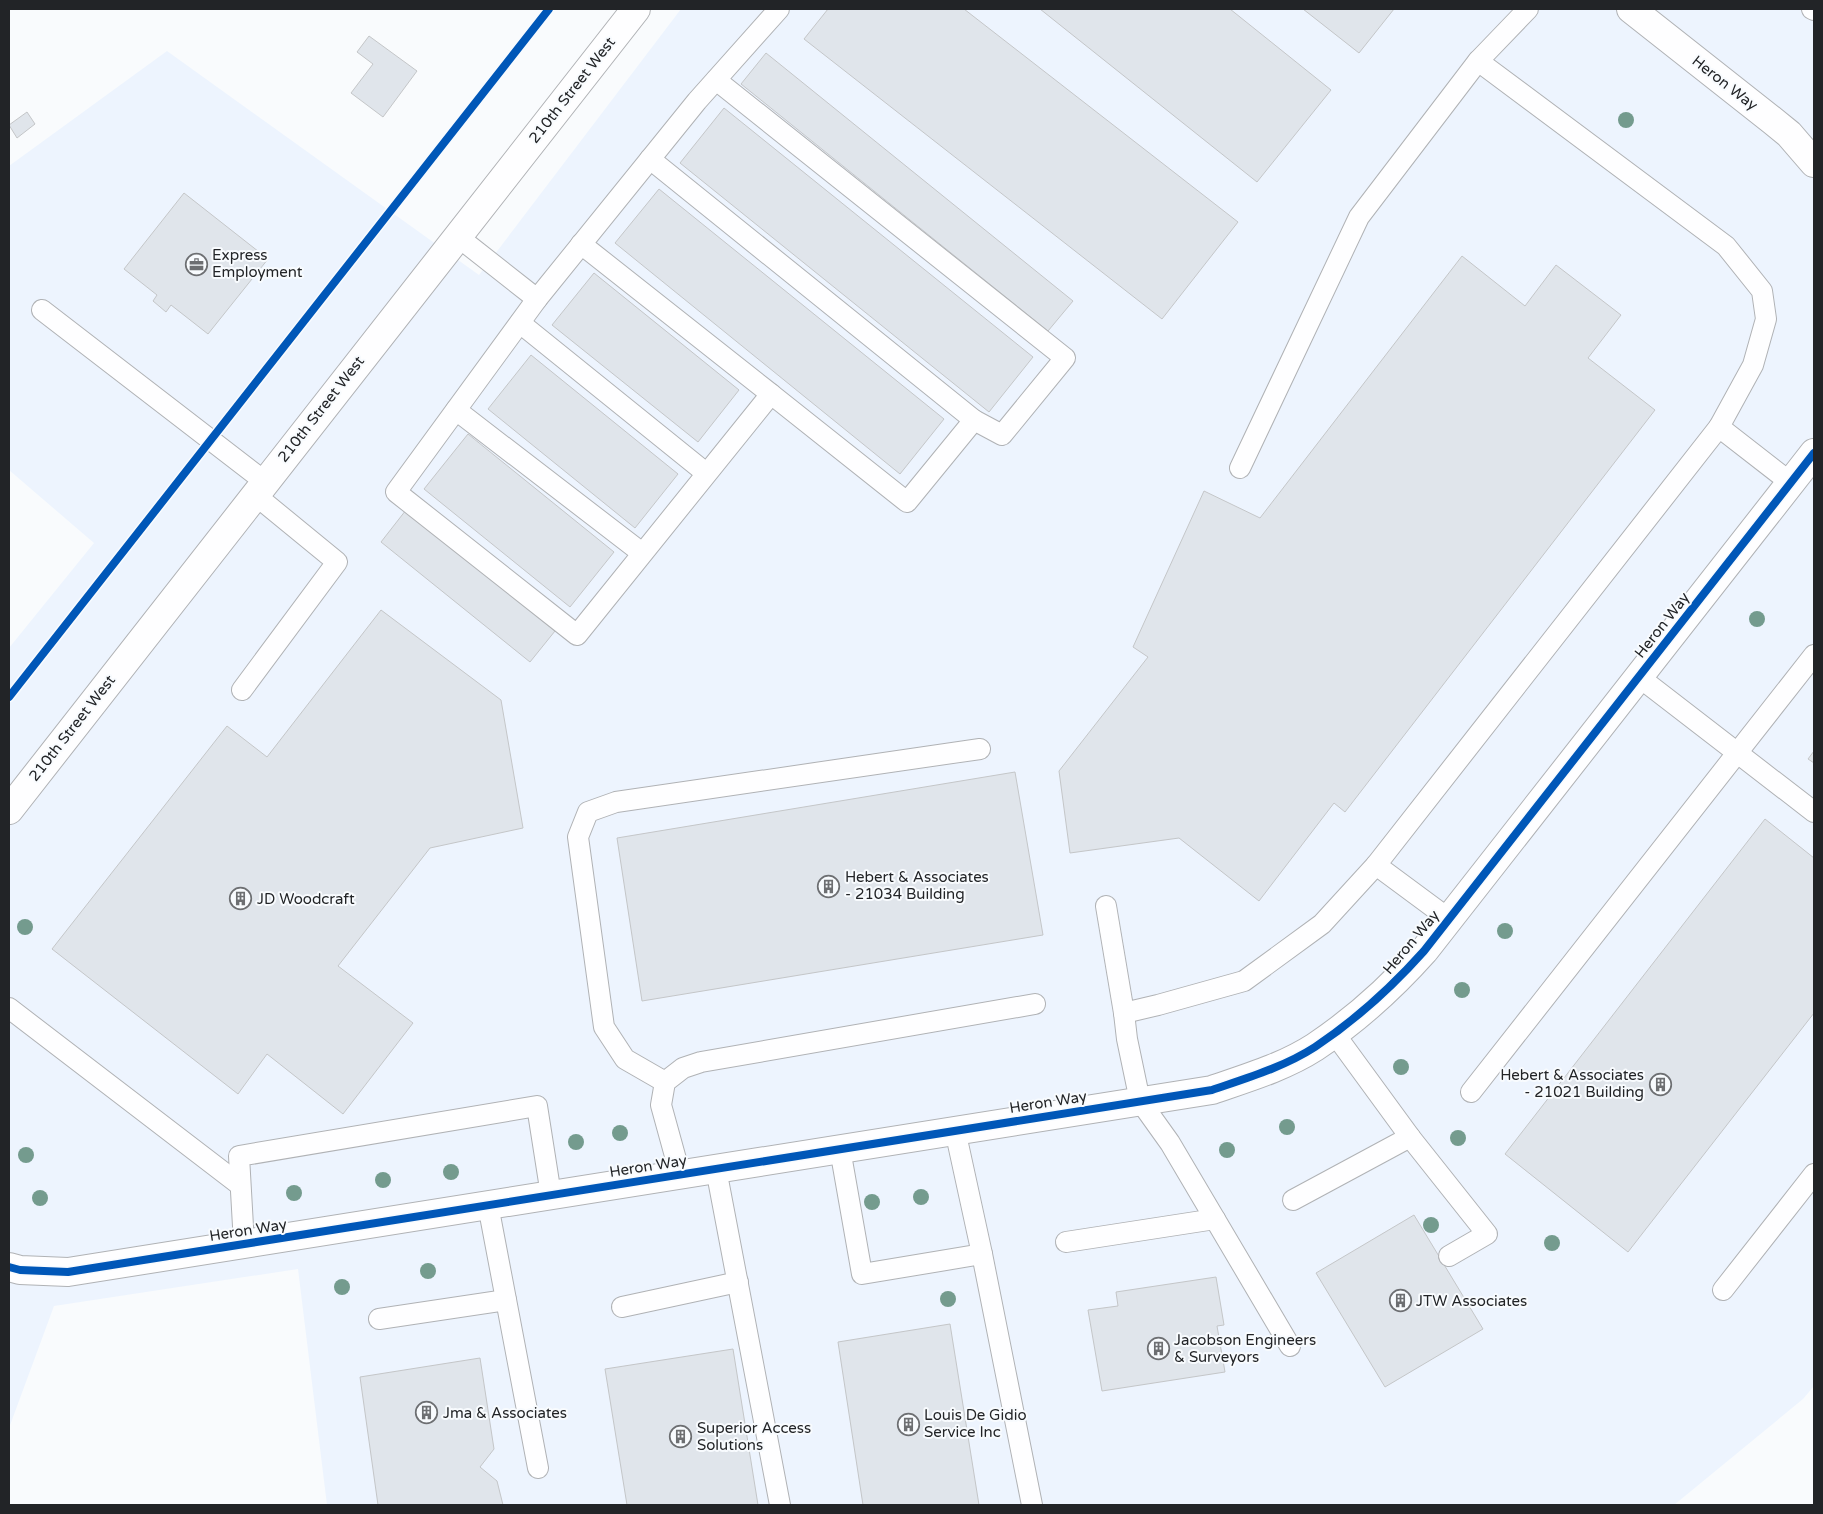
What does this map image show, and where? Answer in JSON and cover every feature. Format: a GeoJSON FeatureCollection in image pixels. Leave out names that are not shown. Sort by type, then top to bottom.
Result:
{"type":"FeatureCollection","features":[{"type":"Feature","properties":{"kind":"street","name":"210th Street West"},"geometry":{"type":"LineString","coordinates":[[9,810],[259,488],[636,9]]}},
{"type":"Feature","properties":{"kind":"street","name":"Heron Way"},"geometry":{"type":"LineString","coordinates":[[1630,9],[1779,125],[1795,140],[1814,163]]}},
{"type":"Feature","properties":{"kind":"street","name":"Heron Way"},"geometry":{"type":"LineString","coordinates":[[9,1267],[20,1270],[68,1272],[1212,1090],[1246,1079],[1281,1064],[1314,1047],[1334,1033],[1373,1004],[1400,978],[1449,919],[1814,453]]}},
{"type":"Feature","properties":{"kind":"lane"},"geometry":{"type":"LineString","coordinates":[[771,394],[577,635],[396,492],[537,299],[716,80],[780,9]]}},
{"type":"Feature","properties":{"kind":"lane"},"geometry":{"type":"LineString","coordinates":[[1240,468],[1359,217],[1478,61],[1528,9]]}},
{"type":"Feature","properties":{"kind":"lane"},"geometry":{"type":"LineString","coordinates":[[1124,1013],[1158,1006],[1244,981],[1322,924],[1376,865],[1719,427],[1753,365],[1766,319],[1762,291],[1726,246],[1478,61]]}},
{"type":"Feature","properties":{"kind":"lane"},"geometry":{"type":"LineString","coordinates":[[650,159],[974,420],[1002,435],[1065,358],[716,80]]}},
{"type":"Feature","properties":{"kind":"lane"},"geometry":{"type":"LineString","coordinates":[[457,236],[537,299]]}},
{"type":"Feature","properties":{"kind":"lane"},"geometry":{"type":"LineString","coordinates":[[581,244],[907,502],[974,420]]}},
{"type":"Feature","properties":{"kind":"lane"},"geometry":{"type":"LineString","coordinates":[[42,310],[259,488],[337,562],[242,690]]}},
{"type":"Feature","properties":{"kind":"lane"},"geometry":{"type":"LineString","coordinates":[[520,323],[706,473]]}},
{"type":"Feature","properties":{"kind":"lane"},"geometry":{"type":"LineString","coordinates":[[456,410],[642,553]]}},
{"type":"Feature","properties":{"kind":"lane"},"geometry":{"type":"LineString","coordinates":[[1719,427],[1791,483]]}},
{"type":"Feature","properties":{"kind":"lane"},"geometry":{"type":"LineString","coordinates":[[1471,1092],[1814,655]]}},
{"type":"Feature","properties":{"kind":"lane"},"geometry":{"type":"LineString","coordinates":[[1639,677],[1814,812]]}},
{"type":"Feature","properties":{"kind":"lane"},"geometry":{"type":"LineString","coordinates":[[665,1082],[625,1060],[604,1027],[578,836],[588,812],[616,802],[980,749]]}},
{"type":"Feature","properties":{"kind":"lane"},"geometry":{"type":"LineString","coordinates":[[1376,865],[1449,919]]}},
{"type":"Feature","properties":{"kind":"lane"},"geometry":{"type":"LineString","coordinates":[[1106,906],[1127,1039],[1140,1101],[1170,1143],[1290,1346]]}},
{"type":"Feature","properties":{"kind":"lane"},"geometry":{"type":"LineString","coordinates":[[680,1174],[661,1105],[665,1082],[683,1068],[702,1062],[1035,1004]]}},
{"type":"Feature","properties":{"kind":"lane"},"geometry":{"type":"LineString","coordinates":[[9,1008],[240,1185]]}},
{"type":"Feature","properties":{"kind":"lane"},"geometry":{"type":"LineString","coordinates":[[1334,1033],[1410,1137],[1487,1234],[1450,1256]]}},
{"type":"Feature","properties":{"kind":"lane"},"geometry":{"type":"LineString","coordinates":[[244,1244],[239,1156],[536,1106],[552,1195]]}},
{"type":"Feature","properties":{"kind":"lane"},"geometry":{"type":"LineString","coordinates":[[955,1130],[982,1254],[1032,1505]]}},
{"type":"Feature","properties":{"kind":"lane"},"geometry":{"type":"LineString","coordinates":[[1293,1200],[1410,1137]]}},
{"type":"Feature","properties":{"kind":"lane"},"geometry":{"type":"LineString","coordinates":[[840,1149],[862,1274],[982,1254]]}},
{"type":"Feature","properties":{"kind":"lane"},"geometry":{"type":"LineString","coordinates":[[716,1169],[780,1505]]}},
{"type":"Feature","properties":{"kind":"lane"},"geometry":{"type":"LineString","coordinates":[[1723,1290],[1814,1174]]}},
{"type":"Feature","properties":{"kind":"lane"},"geometry":{"type":"LineString","coordinates":[[488,1205],[538,1468]]}},
{"type":"Feature","properties":{"kind":"lane"},"geometry":{"type":"LineString","coordinates":[[1066,1242],[1215,1220]]}},
{"type":"Feature","properties":{"kind":"lane"},"geometry":{"type":"LineString","coordinates":[[622,1307],[738,1282]]}},
{"type":"Feature","properties":{"kind":"lane"},"geometry":{"type":"LineString","coordinates":[[379,1319],[506,1300]]}},
{"type":"Feature","properties":{"kind":"shaded area"},"geometry":{"type":"Polygon","coordinates":[[[681,9],[1814,9],[1814,1386],[1803,1399],[1674,1505],[327,1505],[298,1269],[54,1306],[9,1428],[9,648],[94,543],[9,470],[9,166],[167,51],[479,275],[681,9]]]}},
{"type":"Feature","properties":{"kind":"building"},"geometry":{"type":"Polygon","coordinates":[[[828,9],[964,9],[1238,222],[1162,319],[804,39],[828,9]]]}},
{"type":"Feature","properties":{"kind":"building"},"geometry":{"type":"Polygon","coordinates":[[[1040,9],[1230,9],[1331,90],[1257,182],[1040,9]]]}},
{"type":"Feature","properties":{"kind":"building"},"geometry":{"type":"Polygon","coordinates":[[[1303,9],[1394,9],[1359,53],[1303,9]]]}},
{"type":"Feature","properties":{"kind":"building"},"geometry":{"type":"Polygon","coordinates":[[[369,36],[417,71],[383,117],[351,93],[373,64],[357,52],[369,36]]]}},
{"type":"Feature","properties":{"kind":"building"},"geometry":{"type":"Polygon","coordinates":[[[766,53],[1073,301],[1048,331],[741,84],[766,53]]]}},
{"type":"Feature","properties":{"kind":"building"},"geometry":{"type":"Polygon","coordinates":[[[724,108],[1033,357],[989,412],[680,163],[724,108]]]}},
{"type":"Feature","properties":{"kind":"building"},"geometry":{"type":"Polygon","coordinates":[[[27,112],[35,124],[17,138],[9,125],[27,112]]]}},
{"type":"Feature","properties":{"kind":"building"},"geometry":{"type":"Polygon","coordinates":[[[659,189],[944,419],[900,474],[615,243],[659,189]]]}},
{"type":"Feature","properties":{"kind":"building","name":"Express Employment"},"geometry":{"type":"Polygon","coordinates":[[[184,193],[268,259],[208,334],[171,305],[166,312],[153,301],[157,295],[124,269],[184,193]]]}},
{"type":"Feature","properties":{"kind":"building"},"geometry":{"type":"Polygon","coordinates":[[[1462,256],[1525,306],[1556,265],[1621,315],[1588,358],[1655,410],[1345,812],[1334,803],[1259,901],[1179,838],[1070,853],[1059,771],[1148,657],[1133,647],[1204,491],[1260,518],[1462,256]]]}},
{"type":"Feature","properties":{"kind":"building"},"geometry":{"type":"Polygon","coordinates":[[[594,273],[739,390],[698,442],[552,325],[594,273]]]}},
{"type":"Feature","properties":{"kind":"building"},"geometry":{"type":"Polygon","coordinates":[[[531,355],[678,474],[635,528],[488,409],[531,355]]]}},
{"type":"Feature","properties":{"kind":"building"},"geometry":{"type":"Polygon","coordinates":[[[468,434],[614,552],[570,607],[424,489],[468,434]]]}},
{"type":"Feature","properties":{"kind":"building"},"geometry":{"type":"Polygon","coordinates":[[[406,510],[555,631],[530,662],[381,542],[406,510]]]}},
{"type":"Feature","properties":{"kind":"building","name":"JD Woodcraft"},"geometry":{"type":"Polygon","coordinates":[[[381,610],[501,700],[523,828],[430,848],[338,966],[413,1023],[343,1114],[267,1054],[238,1094],[52,949],[227,726],[267,757],[381,610]]]}},
{"type":"Feature","properties":{"kind":"building"},"geometry":{"type":"Polygon","coordinates":[[[1814,751],[1814,763],[1808,759],[1814,751]]]}},
{"type":"Feature","properties":{"kind":"building","name":"Hebert & Associates - 21034 Building"},"geometry":{"type":"Polygon","coordinates":[[[1015,772],[1043,935],[642,1001],[617,838],[1015,772]]]}},
{"type":"Feature","properties":{"kind":"building","name":"Hebert & Associates - 21021 Building"},"geometry":{"type":"Polygon","coordinates":[[[1765,819],[1814,858],[1814,1013],[1628,1252],[1505,1154],[1765,819]]]}},
{"type":"Feature","properties":{"kind":"building","name":"JTW Associates"},"geometry":{"type":"Polygon","coordinates":[[[1414,1215],[1483,1329],[1385,1387],[1316,1273],[1414,1215]]]}},
{"type":"Feature","properties":{"kind":"building","name":"Jacobson Engineers & Surveyors"},"geometry":{"type":"Polygon","coordinates":[[[1216,1277],[1224,1325],[1217,1326],[1225,1372],[1102,1391],[1088,1310],[1118,1306],[1116,1292],[1216,1277]]]}},
{"type":"Feature","properties":{"kind":"building","name":"Louis De Gidio Service Inc"},"geometry":{"type":"Polygon","coordinates":[[[950,1324],[979,1505],[863,1505],[838,1342],[950,1324]]]}},
{"type":"Feature","properties":{"kind":"building","name":"Superior Access Solutions"},"geometry":{"type":"Polygon","coordinates":[[[733,1349],[758,1505],[627,1505],[605,1369],[733,1349]]]}},
{"type":"Feature","properties":{"kind":"building","name":"Jma & Associates"},"geometry":{"type":"Polygon","coordinates":[[[480,1358],[494,1449],[480,1467],[497,1481],[503,1505],[378,1505],[360,1377],[480,1358]]]}},
{"type":"Feature","properties":{"kind":"cycle path"},"geometry":{"type":"LineString","coordinates":[[9,697],[549,9]]}},
{"type":"Feature","properties":{"kind":"cycle path"},"geometry":{"type":"LineString","coordinates":[[9,1267],[20,1270],[68,1272],[1212,1090],[1278,1066],[1315,1047],[1359,1014],[1399,978],[1424,951],[1814,453]]}},
{"type":"Feature","properties":{"kind":"place","name":"Express Employment"},"geometry":{"type":"Point","coordinates":[196,264]}},
{"type":"Feature","properties":{"kind":"place","name":"Hebert & Associates - 21034 Building"},"geometry":{"type":"Point","coordinates":[829,886]}},
{"type":"Feature","properties":{"kind":"place","name":"JD Woodcraft"},"geometry":{"type":"Point","coordinates":[241,899]}},
{"type":"Feature","properties":{"kind":"place","name":"Hebert & Associates - 21021 Building"},"geometry":{"type":"Point","coordinates":[1660,1084]}},
{"type":"Feature","properties":{"kind":"place","name":"JTW Associates"},"geometry":{"type":"Point","coordinates":[1400,1301]}},
{"type":"Feature","properties":{"kind":"place","name":"Jacobson Engineers & Surveyors"},"geometry":{"type":"Point","coordinates":[1158,1349]}},
{"type":"Feature","properties":{"kind":"place","name":"Jma & Associates"},"geometry":{"type":"Point","coordinates":[427,1413]}},
{"type":"Feature","properties":{"kind":"place","name":"Louis De Gidio Service Inc"},"geometry":{"type":"Point","coordinates":[908,1424]}},
{"type":"Feature","properties":{"kind":"place","name":"Superior Access Solutions"},"geometry":{"type":"Point","coordinates":[681,1437]}}]}
